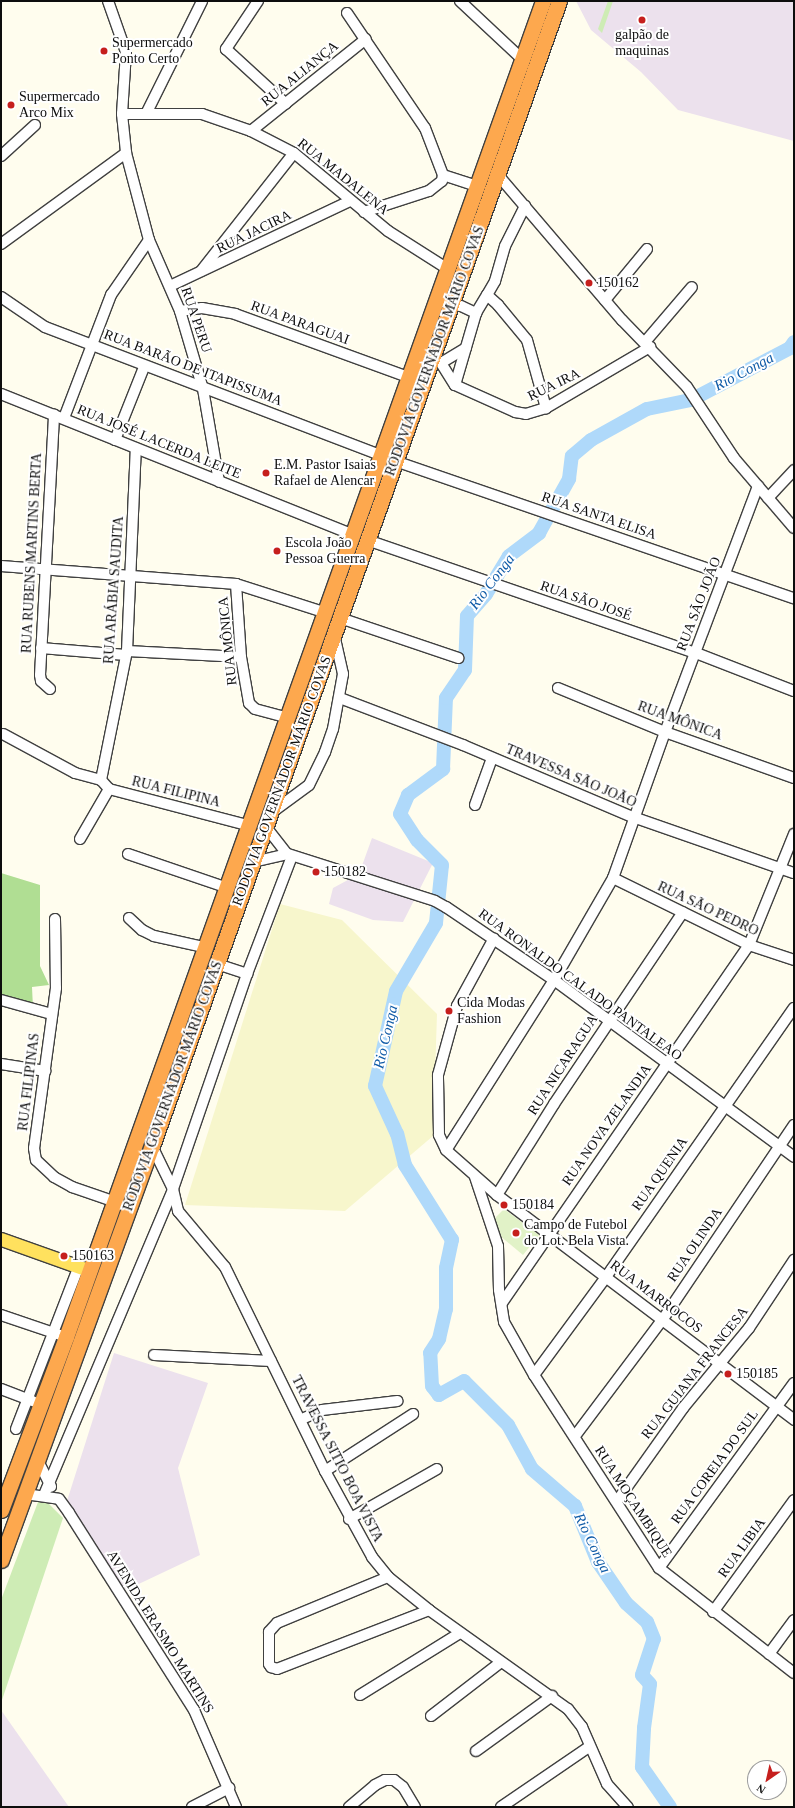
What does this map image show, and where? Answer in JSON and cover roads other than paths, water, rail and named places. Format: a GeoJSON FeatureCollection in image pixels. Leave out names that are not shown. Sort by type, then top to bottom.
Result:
{"type":"FeatureCollection","features":[{"type":"Feature","properties":{"kind":"highway","name":"RODOVIA GOVERNADOR MÁRIO COVAS"},"geometry":{"type":"LineString","coordinates":[[1,1510],[34,1401],[60,1335],[83,1268],[112,1201],[543,1]]}},
{"type":"Feature","properties":{"kind":"highway","name":"RODOVIA GOVERNADOR MÁRIO COVAS"},"geometry":{"type":"LineString","coordinates":[[1,1560],[269,820],[395,461],[436,361],[452,306],[560,1]]}},
{"type":"Feature","properties":{"kind":"main road"},"geometry":{"type":"LineString","coordinates":[[1,1239],[83,1268]]}},
{"type":"Feature","properties":{"kind":"street","name":"RUA PERU"},"geometry":{"type":"LineString","coordinates":[[108,1],[126,52],[122,114],[126,153],[149,240],[180,311],[203,389],[219,482]]}},
{"type":"Feature","properties":{"kind":"street"},"geometry":{"type":"LineString","coordinates":[[147,112],[202,1]]}},
{"type":"Feature","properties":{"kind":"street"},"geometry":{"type":"LineString","coordinates":[[258,1],[226,49],[286,104]]}},
{"type":"Feature","properties":{"kind":"street"},"geometry":{"type":"LineString","coordinates":[[460,1],[522,59]]}},
{"type":"Feature","properties":{"kind":"street"},"geometry":{"type":"LineString","coordinates":[[347,13],[425,128],[443,175],[442,181],[429,190],[364,212]]}},
{"type":"Feature","properties":{"kind":"street","name":"RUA ALIANÇA"},"geometry":{"type":"LineString","coordinates":[[251,131],[366,39]]}},
{"type":"Feature","properties":{"kind":"street","name":"RUA MADALENA"},"geometry":{"type":"LineString","coordinates":[[122,114],[147,112],[202,114],[251,131],[294,153],[388,231],[446,268]]}},
{"type":"Feature","properties":{"kind":"street"},"geometry":{"type":"LineString","coordinates":[[1,156],[35,125]]}},
{"type":"Feature","properties":{"kind":"street"},"geometry":{"type":"LineString","coordinates":[[1,244],[126,153]]}},
{"type":"Feature","properties":{"kind":"street"},"geometry":{"type":"LineString","coordinates":[[198,274],[294,153]]}},
{"type":"Feature","properties":{"kind":"street"},"geometry":{"type":"LineString","coordinates":[[443,175],[477,186]]}},
{"type":"Feature","properties":{"kind":"street"},"geometry":{"type":"LineString","coordinates":[[498,175],[605,300],[687,387],[700,404],[734,458],[794,528]]}},
{"type":"Feature","properties":{"kind":"street","name":"RUA JACIRA"},"geometry":{"type":"LineString","coordinates":[[170,286],[350,201]]}},
{"type":"Feature","properties":{"kind":"street"},"geometry":{"type":"LineString","coordinates":[[455,385],[476,313],[495,281],[505,246],[525,206]]}},
{"type":"Feature","properties":{"kind":"street"},"geometry":{"type":"LineString","coordinates":[[64,418],[111,295],[149,240]]}},
{"type":"Feature","properties":{"kind":"street"},"geometry":{"type":"LineString","coordinates":[[605,300],[647,249]]}},
{"type":"Feature","properties":{"kind":"street","name":"RUA IRA"},"geometry":{"type":"LineString","coordinates":[[455,385],[515,412],[526,414],[546,408],[647,345],[692,287]]}},
{"type":"Feature","properties":{"kind":"street"},"geometry":{"type":"LineString","coordinates":[[488,295],[527,340],[546,408]]}},
{"type":"Feature","properties":{"kind":"street","name":"RUA BARÃO DE ITAPISSUMA"},"geometry":{"type":"LineString","coordinates":[[1,297],[45,327],[93,344],[203,389],[380,455]]}},
{"type":"Feature","properties":{"kind":"street"},"geometry":{"type":"LineString","coordinates":[[435,301],[452,306],[461,306],[476,313]]}},
{"type":"Feature","properties":{"kind":"street","name":"RUA PARAGUAI"},"geometry":{"type":"LineString","coordinates":[[180,311],[202,308],[235,314],[408,377]]}},
{"type":"Feature","properties":{"kind":"street"},"geometry":{"type":"LineString","coordinates":[[455,385],[436,361],[466,348]]}},
{"type":"Feature","properties":{"kind":"street"},"geometry":{"type":"LineString","coordinates":[[115,440],[144,366]]}},
{"type":"Feature","properties":{"kind":"street","name":"RUA JOSÉ LACERDA LEITE"},"geometry":{"type":"LineString","coordinates":[[1,394],[351,534]]}},
{"type":"Feature","properties":{"kind":"street","name":"RUA RUBENS MARTINS BERTA"},"geometry":{"type":"LineString","coordinates":[[50,688],[41,681],[41,648],[54,414]]}},
{"type":"Feature","properties":{"kind":"street","name":"RUA ARÁBIA SAUDITA"},"geometry":{"type":"LineString","coordinates":[[102,780],[126,653],[136,448]]}},
{"type":"Feature","properties":{"kind":"street","name":"RUA SANTA ELISA"},"geometry":{"type":"LineString","coordinates":[[395,461],[794,598]]}},
{"type":"Feature","properties":{"kind":"street"},"geometry":{"type":"LineString","coordinates":[[768,498],[794,470]]}},
{"type":"Feature","properties":{"kind":"street","name":"RUA SÃO JOÃO"},"geometry":{"type":"LineString","coordinates":[[664,732],[696,653],[758,486]]}},
{"type":"Feature","properties":{"kind":"street","name":"RUA SÃO JOSÉ"},"geometry":{"type":"LineString","coordinates":[[367,540],[696,653],[794,691]]}},
{"type":"Feature","properties":{"kind":"street"},"geometry":{"type":"LineString","coordinates":[[1,566],[130,574],[236,584],[323,612]]}},
{"type":"Feature","properties":{"kind":"street","name":"RUA MÔNICA"},"geometry":{"type":"LineString","coordinates":[[236,584],[240,657],[251,706],[285,717]]}},
{"type":"Feature","properties":{"kind":"street"},"geometry":{"type":"LineString","coordinates":[[340,618],[458,658]]}},
{"type":"Feature","properties":{"kind":"street"},"geometry":{"type":"LineString","coordinates":[[290,855],[269,820],[301,793],[314,777],[332,729],[340,698],[343,674],[334,634]]}},
{"type":"Feature","properties":{"kind":"street"},"geometry":{"type":"LineString","coordinates":[[41,648],[240,657]]}},
{"type":"Feature","properties":{"kind":"street","name":"RUA MÔNICA"},"geometry":{"type":"LineString","coordinates":[[558,688],[664,732],[794,778]]}},
{"type":"Feature","properties":{"kind":"street","name":"TRAVESSA SÃO JOÃO"},"geometry":{"type":"LineString","coordinates":[[340,698],[463,745],[633,817],[794,873]]}},
{"type":"Feature","properties":{"kind":"street"},"geometry":{"type":"LineString","coordinates":[[446,1150],[554,980],[613,878],[633,817],[664,732]]}},
{"type":"Feature","properties":{"kind":"street"},"geometry":{"type":"LineString","coordinates":[[3,734],[75,773],[102,780]]}},
{"type":"Feature","properties":{"kind":"street"},"geometry":{"type":"LineString","coordinates":[[475,805],[492,758]]}},
{"type":"Feature","properties":{"kind":"street","name":"RUA FILIPINA"},"geometry":{"type":"LineString","coordinates":[[102,780],[109,789],[247,825]]}},
{"type":"Feature","properties":{"kind":"street"},"geometry":{"type":"LineString","coordinates":[[80,839],[109,789]]}},
{"type":"Feature","properties":{"kind":"street","name":"RUA NOVA ZELANDIA"},"geometry":{"type":"LineString","coordinates":[[502,1303],[548,1233],[749,944],[782,870],[794,834]]}},
{"type":"Feature","properties":{"kind":"street"},"geometry":{"type":"LineString","coordinates":[[128,854],[225,887]]}},
{"type":"Feature","properties":{"kind":"street"},"geometry":{"type":"LineString","coordinates":[[253,862],[290,855]]}},
{"type":"Feature","properties":{"kind":"street"},"geometry":{"type":"LineString","coordinates":[[44,1495],[173,1189],[247,974],[290,855]]}},
{"type":"Feature","properties":{"kind":"street","name":"RUA RONALDO CALADO PANTALEAO"},"geometry":{"type":"LineString","coordinates":[[290,855],[435,901],[446,907],[554,980],[724,1107],[794,1157]]}},
{"type":"Feature","properties":{"kind":"street","name":"RUA SÃO PEDRO"},"geometry":{"type":"LineString","coordinates":[[613,878],[749,944],[794,960]]}},
{"type":"Feature","properties":{"kind":"street","name":"RUA NICARAGUA"},"geometry":{"type":"LineString","coordinates":[[497,1195],[609,1021],[682,912]]}},
{"type":"Feature","properties":{"kind":"street"},"geometry":{"type":"LineString","coordinates":[[129,918],[142,930],[154,936],[204,947]]}},
{"type":"Feature","properties":{"kind":"street","name":"RUA FILIPINAS"},"geometry":{"type":"LineString","coordinates":[[56,919],[56,988],[34,1148],[36,1160],[54,1177],[72,1187],[112,1201]]}},
{"type":"Feature","properties":{"kind":"street","name":"RUA MARROCOS"},"geometry":{"type":"LineString","coordinates":[[494,938],[457,1006],[438,1075],[439,1135],[446,1150],[497,1195],[720,1362],[794,1420]]}},
{"type":"Feature","properties":{"kind":"street"},"geometry":{"type":"LineString","coordinates":[[217,964],[247,974]]}},
{"type":"Feature","properties":{"kind":"street"},"geometry":{"type":"LineString","coordinates":[[1,1000],[52,1014]]}},
{"type":"Feature","properties":{"kind":"street","name":"RUA QUENIA"},"geometry":{"type":"LineString","coordinates":[[534,1375],[606,1277],[794,1008]]}},
{"type":"Feature","properties":{"kind":"street"},"geometry":{"type":"LineString","coordinates":[[1,1064],[45,1071]]}},
{"type":"Feature","properties":{"kind":"street","name":"RUA OLINDA"},"geometry":{"type":"LineString","coordinates":[[574,1436],[663,1319],[778,1146],[794,1125]]}},
{"type":"Feature","properties":{"kind":"street","name":"TRAVESSA SITIO BOA VISTA"},"geometry":{"type":"LineString","coordinates":[[152,1146],[173,1189],[182,1218],[225,1267],[271,1361],[302,1419],[325,1471],[349,1519],[372,1557],[388,1577],[429,1610],[501,1662],[552,1696],[576,1718],[607,1784],[628,1807]]}},
{"type":"Feature","properties":{"kind":"street","name":"RUA MOÇAMBIQUE"},"geometry":{"type":"LineString","coordinates":[[475,1176],[498,1246],[499,1290],[504,1322],[534,1375],[659,1568],[713,1612],[794,1673]]}},
{"type":"Feature","properties":{"kind":"street","name":"RUA GUIANA FRANCESA"},"geometry":{"type":"LineString","coordinates":[[617,1501],[720,1362],[749,1328],[794,1260]]}},
{"type":"Feature","properties":{"kind":"street"},"geometry":{"type":"LineString","coordinates":[[1,1315],[60,1335]]}},
{"type":"Feature","properties":{"kind":"street"},"geometry":{"type":"LineString","coordinates":[[154,1355],[271,1361]]}},
{"type":"Feature","properties":{"kind":"street","name":"RUA COREIA DO SUL"},"geometry":{"type":"LineString","coordinates":[[659,1568],[794,1383]]}},
{"type":"Feature","properties":{"kind":"street"},"geometry":{"type":"LineString","coordinates":[[1,1389],[34,1401],[16,1429]]}},
{"type":"Feature","properties":{"kind":"street"},"geometry":{"type":"LineString","coordinates":[[302,1419],[322,1410],[397,1401]]}},
{"type":"Feature","properties":{"kind":"street"},"geometry":{"type":"LineString","coordinates":[[325,1471],[413,1414]]}},
{"type":"Feature","properties":{"kind":"street","name":"AVENIDA ERASMO MARTINS"},"geometry":{"type":"LineString","coordinates":[[37,1459],[49,1484],[194,1710],[236,1807]]}},
{"type":"Feature","properties":{"kind":"street"},"geometry":{"type":"LineString","coordinates":[[349,1519],[437,1469]]}},
{"type":"Feature","properties":{"kind":"street"},"geometry":{"type":"LineString","coordinates":[[25,1494],[44,1495],[59,1499]]}},
{"type":"Feature","properties":{"kind":"street","name":"RUA LIBIA"},"geometry":{"type":"LineString","coordinates":[[713,1612],[794,1500]]}},
{"type":"Feature","properties":{"kind":"street"},"geometry":{"type":"LineString","coordinates":[[388,1577],[277,1624],[269,1632],[269,1664],[271,1668],[277,1669],[429,1610]]}},
{"type":"Feature","properties":{"kind":"street"},"geometry":{"type":"LineString","coordinates":[[769,1654],[794,1620]]}},
{"type":"Feature","properties":{"kind":"street"},"geometry":{"type":"LineString","coordinates":[[360,1695],[460,1633]]}},
{"type":"Feature","properties":{"kind":"street"},"geometry":{"type":"LineString","coordinates":[[431,1716],[501,1662]]}},
{"type":"Feature","properties":{"kind":"street"},"geometry":{"type":"LineString","coordinates":[[476,1751],[552,1696]]}},
{"type":"Feature","properties":{"kind":"street"},"geometry":{"type":"LineString","coordinates":[[501,1807],[589,1747]]}},
{"type":"Feature","properties":{"kind":"street"},"geometry":{"type":"LineString","coordinates":[[349,1807],[375,1785],[385,1780],[394,1780],[403,1787],[415,1807]]}},
{"type":"Feature","properties":{"kind":"street"},"geometry":{"type":"LineString","coordinates":[[192,1807],[229,1788]]}},
{"type":"Feature","properties":{"kind":"waterway","name":"Rio Conga"},"geometry":{"type":"LineString","coordinates":[[670,1807],[642,1767],[644,1728],[650,1684],[642,1675],[654,1639],[647,1622],[626,1603],[598,1562],[575,1506],[532,1469],[508,1425],[464,1381],[439,1395],[432,1386],[430,1353],[439,1339],[446,1309],[446,1268],[452,1240],[405,1165],[397,1134],[375,1086],[396,991],[436,923],[442,865],[417,840],[400,814],[408,795],[443,769],[446,698],[465,670],[467,616],[486,594],[509,556],[539,533],[569,479],[572,456],[591,440],[647,409],[691,400],[790,348],[794,342]]}},
{"type":"Feature","properties":{"kind":"place","name":"galpão de maquinas"},"geometry":{"type":"Point","coordinates":[642,20]}},
{"type":"Feature","properties":{"kind":"place","name":"Supermercado Ponto Certo"},"geometry":{"type":"Point","coordinates":[104,51]}},
{"type":"Feature","properties":{"kind":"place","name":"Supermercado Arco Mix"},"geometry":{"type":"Point","coordinates":[11,105]}},
{"type":"Feature","properties":{"kind":"place","name":"150162"},"geometry":{"type":"Point","coordinates":[589,283]}},
{"type":"Feature","properties":{"kind":"place","name":"E.M. Pastor Isaias Rafael de Alencar"},"geometry":{"type":"Point","coordinates":[266,473]}},
{"type":"Feature","properties":{"kind":"place","name":"Escola João Pessoa Guerra"},"geometry":{"type":"Point","coordinates":[277,551]}},
{"type":"Feature","properties":{"kind":"place","name":"150182"},"geometry":{"type":"Point","coordinates":[316,872]}},
{"type":"Feature","properties":{"kind":"place","name":"Cida Modas Fashion"},"geometry":{"type":"Point","coordinates":[449,1011]}},
{"type":"Feature","properties":{"kind":"place","name":"150184"},"geometry":{"type":"Point","coordinates":[504,1205]}},
{"type":"Feature","properties":{"kind":"place","name":"Campo de Futebol do Lot. Bela Vista."},"geometry":{"type":"Point","coordinates":[516,1233]}},
{"type":"Feature","properties":{"kind":"place","name":"150163"},"geometry":{"type":"Point","coordinates":[64,1256]}},
{"type":"Feature","properties":{"kind":"place","name":"150185"},"geometry":{"type":"Point","coordinates":[728,1374]}}]}
